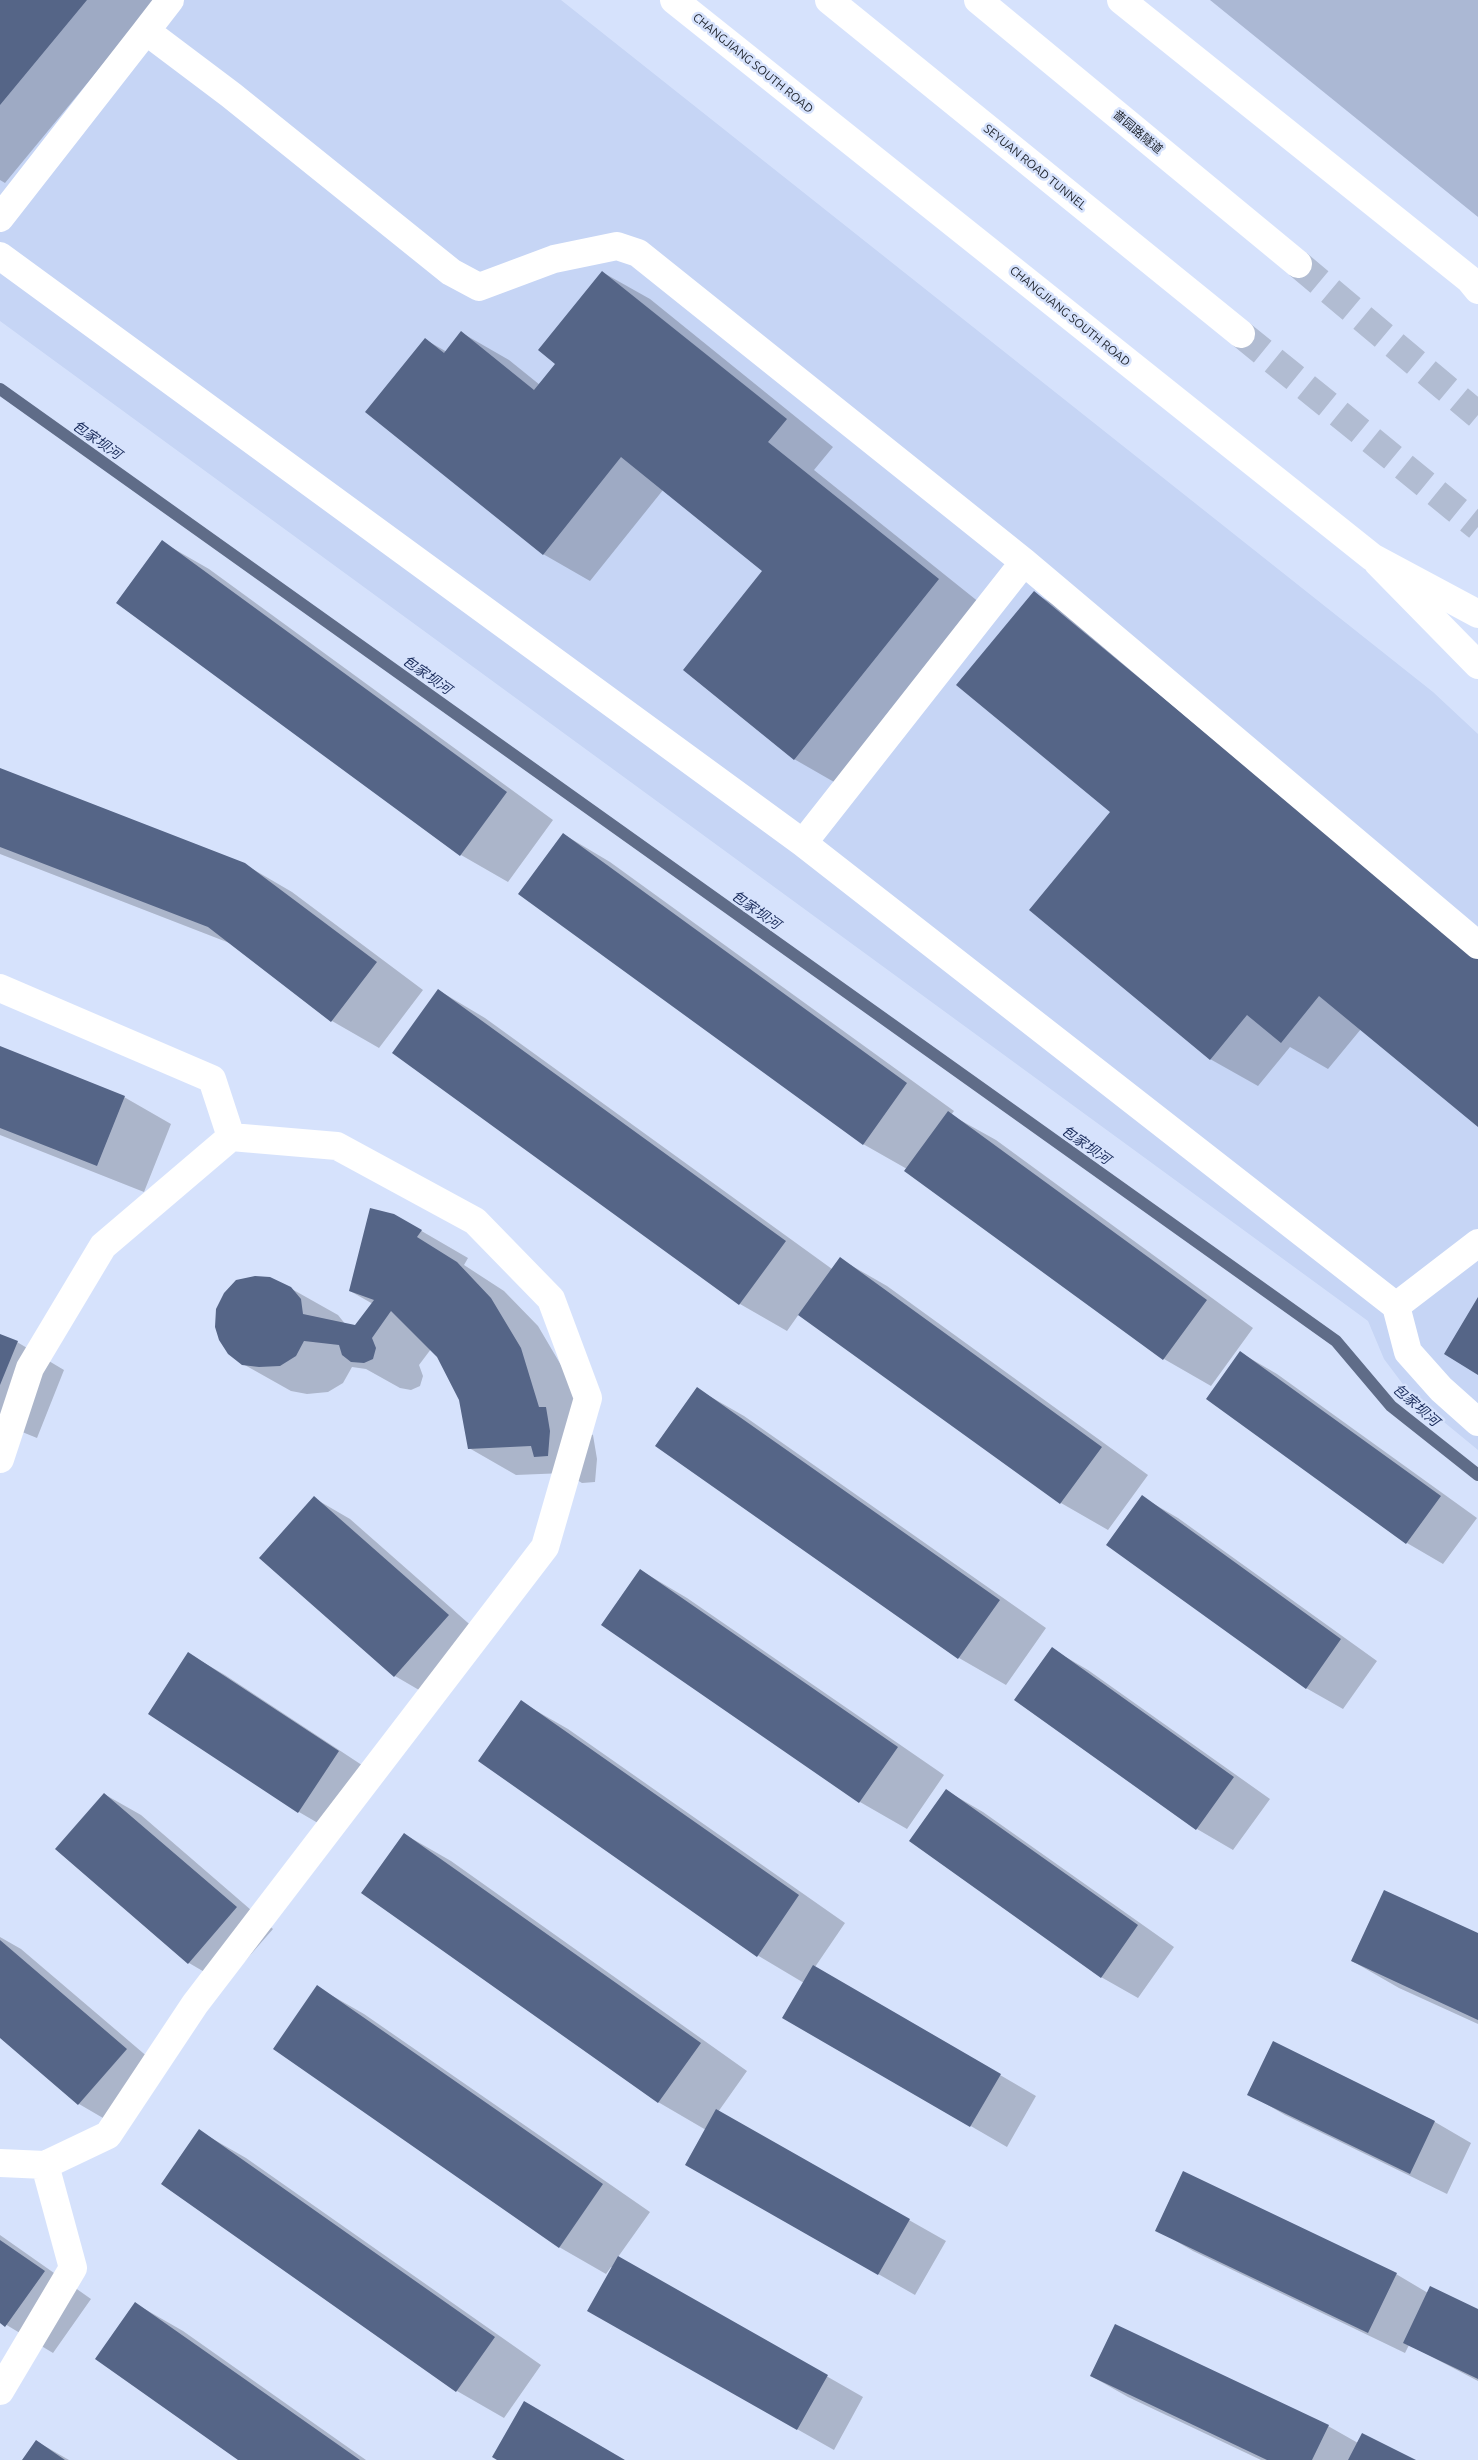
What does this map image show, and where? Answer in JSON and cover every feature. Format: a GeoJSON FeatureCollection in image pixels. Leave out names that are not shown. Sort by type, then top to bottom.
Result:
{"type":"FeatureCollection","features":[{"type":"Feature","properties":{"kind":"main road"},"geometry":{"type":"LineString","coordinates":[[0,218],[170,0]]}},
{"type":"Feature","properties":{"kind":"main road","name":"CHANGJIANG SOUTH ROAD"},"geometry":{"type":"LineString","coordinates":[[674,0],[1372,556],[1478,614]]}},
{"type":"Feature","properties":{"kind":"main road"},"geometry":{"type":"LineString","coordinates":[[812,0],[915,69]]}},
{"type":"Feature","properties":{"kind":"main road","name":"SEYUAN ROAD TUNNEL"},"geometry":{"type":"LineString","coordinates":[[830,0],[1241,334]]}},
{"type":"Feature","properties":{"kind":"main road","name":"啬园路隧道"},"geometry":{"type":"LineString","coordinates":[[978,0],[1298,264]]}},
{"type":"Feature","properties":{"kind":"main road"},"geometry":{"type":"LineString","coordinates":[[1121,0],[1475,285]]}},
{"type":"Feature","properties":{"kind":"main road"},"geometry":{"type":"LineString","coordinates":[[146,31],[231,95],[452,272],[479,286],[554,259],[617,246],[638,253],[1024,562],[1478,945]]}},
{"type":"Feature","properties":{"kind":"main road"},"geometry":{"type":"LineString","coordinates":[[0,256],[803,843],[1396,1306],[1408,1352],[1441,1389],[1478,1422]]}},
{"type":"Feature","properties":{"kind":"main road"},"geometry":{"type":"LineString","coordinates":[[1372,556],[1478,665]]}},
{"type":"Feature","properties":{"kind":"main road"},"geometry":{"type":"LineString","coordinates":[[803,843],[1024,562]]}},
{"type":"Feature","properties":{"kind":"main road"},"geometry":{"type":"LineString","coordinates":[[0,988],[212,1079],[231,1137]]}},
{"type":"Feature","properties":{"kind":"main road"},"geometry":{"type":"LineString","coordinates":[[0,1460],[30,1368],[103,1246],[231,1137],[337,1146],[475,1221],[551,1299],[588,1398],[546,1547],[195,2004],[108,2135],[45,2166],[0,2163]]}},
{"type":"Feature","properties":{"kind":"main road"},"geometry":{"type":"LineString","coordinates":[[1396,1306],[1478,1243]]}},
{"type":"Feature","properties":{"kind":"main road"},"geometry":{"type":"LineString","coordinates":[[0,2391],[72,2268],[45,2166]]}},
{"type":"Feature","properties":{"kind":"shaded area"},"geometry":{"type":"Polygon","coordinates":[[[0,0],[561,0],[1433,692],[1478,734],[1478,1450],[1411,1395],[1384,1359],[1368,1321],[0,321],[0,0]]]}},
{"type":"Feature","properties":{"kind":"shaded area"},"geometry":{"type":"Polygon","coordinates":[[[1210,0],[1478,0],[1478,217],[1210,0]]]}},
{"type":"Feature","properties":{"kind":"building"},"geometry":{"type":"Polygon","coordinates":[[[0,0],[87,0],[0,105],[0,0]]]}},
{"type":"Feature","properties":{"kind":"building"},"geometry":{"type":"Polygon","coordinates":[[[602,271],[787,419],[768,442],[939,579],[794,760],[683,670],[762,571],[621,457],[543,555],[365,412],[425,338],[444,353],[461,331],[534,390],[555,364],[538,350],[602,271]]]}},
{"type":"Feature","properties":{"kind":"building"},"geometry":{"type":"Polygon","coordinates":[[[162,540],[507,792],[460,856],[116,603],[162,540]]]}},
{"type":"Feature","properties":{"kind":"building"},"geometry":{"type":"Polygon","coordinates":[[[1034,591],[1478,958],[1478,1127],[1319,996],[1281,1043],[1247,1015],[1210,1060],[1029,910],[1110,812],[956,685],[1034,591]]]}},
{"type":"Feature","properties":{"kind":"building"},"geometry":{"type":"Polygon","coordinates":[[[0,768],[245,863],[377,962],[331,1022],[208,927],[0,847],[0,768]]]}},
{"type":"Feature","properties":{"kind":"building"},"geometry":{"type":"Polygon","coordinates":[[[563,833],[907,1083],[863,1145],[518,894],[563,833]]]}},
{"type":"Feature","properties":{"kind":"building"},"geometry":{"type":"Polygon","coordinates":[[[438,989],[786,1241],[739,1305],[392,1053],[438,989]]]}},
{"type":"Feature","properties":{"kind":"building"},"geometry":{"type":"Polygon","coordinates":[[[0,1046],[125,1096],[97,1166],[0,1128],[0,1046]]]}},
{"type":"Feature","properties":{"kind":"building"},"geometry":{"type":"Polygon","coordinates":[[[948,1111],[1207,1300],[1163,1360],[904,1171],[948,1111]]]}},
{"type":"Feature","properties":{"kind":"building"},"geometry":{"type":"Polygon","coordinates":[[[370,1208],[394,1214],[422,1230],[417,1237],[457,1262],[491,1298],[521,1348],[539,1407],[546,1407],[550,1431],[548,1456],[534,1457],[531,1446],[468,1449],[459,1400],[437,1357],[391,1311],[372,1338],[376,1348],[373,1359],[364,1363],[351,1362],[342,1355],[339,1345],[304,1341],[296,1356],[280,1366],[259,1367],[242,1365],[228,1354],[219,1340],[215,1327],[216,1309],[224,1293],[236,1280],[255,1276],[270,1277],[291,1287],[301,1299],[303,1314],[355,1325],[374,1300],[349,1291],[370,1208]]]}},
{"type":"Feature","properties":{"kind":"building"},"geometry":{"type":"Polygon","coordinates":[[[840,1257],[1102,1447],[1060,1504],[798,1315],[840,1257]]]}},
{"type":"Feature","properties":{"kind":"building"},"geometry":{"type":"Polygon","coordinates":[[[1478,1297],[1478,1375],[1444,1354],[1478,1297]]]}},
{"type":"Feature","properties":{"kind":"building"},"geometry":{"type":"Polygon","coordinates":[[[0,1334],[18,1341],[0,1385],[0,1334]]]}},
{"type":"Feature","properties":{"kind":"building"},"geometry":{"type":"Polygon","coordinates":[[[1240,1351],[1441,1496],[1406,1544],[1206,1399],[1240,1351]]]}},
{"type":"Feature","properties":{"kind":"building"},"geometry":{"type":"Polygon","coordinates":[[[697,1387],[1000,1600],[958,1659],[655,1446],[697,1387]]]}},
{"type":"Feature","properties":{"kind":"building"},"geometry":{"type":"Polygon","coordinates":[[[1142,1495],[1341,1639],[1306,1689],[1106,1545],[1142,1495]]]}},
{"type":"Feature","properties":{"kind":"building"},"geometry":{"type":"Polygon","coordinates":[[[314,1496],[449,1615],[394,1677],[259,1558],[314,1496]]]}},
{"type":"Feature","properties":{"kind":"building"},"geometry":{"type":"Polygon","coordinates":[[[640,1569],[898,1747],[859,1803],[601,1625],[640,1569]]]}},
{"type":"Feature","properties":{"kind":"building"},"geometry":{"type":"Polygon","coordinates":[[[1052,1647],[1234,1777],[1196,1830],[1014,1700],[1052,1647]]]}},
{"type":"Feature","properties":{"kind":"building"},"geometry":{"type":"Polygon","coordinates":[[[188,1652],[339,1751],[298,1813],[148,1714],[188,1652]]]}},
{"type":"Feature","properties":{"kind":"building"},"geometry":{"type":"Polygon","coordinates":[[[521,1700],[799,1895],[757,1957],[478,1761],[521,1700]]]}},
{"type":"Feature","properties":{"kind":"building"},"geometry":{"type":"Polygon","coordinates":[[[946,1789],[1138,1925],[1101,1978],[909,1841],[946,1789]]]}},
{"type":"Feature","properties":{"kind":"building"},"geometry":{"type":"Polygon","coordinates":[[[104,1793],[237,1907],[188,1964],[55,1849],[104,1793]]]}},
{"type":"Feature","properties":{"kind":"building"},"geometry":{"type":"Polygon","coordinates":[[[404,1833],[701,2043],[658,2103],[361,1893],[404,1833]]]}},
{"type":"Feature","properties":{"kind":"building"},"geometry":{"type":"Polygon","coordinates":[[[1384,1890],[1478,1933],[1478,2020],[1351,1961],[1384,1890]]]}},
{"type":"Feature","properties":{"kind":"building"},"geometry":{"type":"Polygon","coordinates":[[[0,1940],[127,2049],[78,2105],[0,2038],[0,1940]]]}},
{"type":"Feature","properties":{"kind":"building"},"geometry":{"type":"Polygon","coordinates":[[[813,1965],[1001,2074],[970,2127],[782,2018],[813,1965]]]}},
{"type":"Feature","properties":{"kind":"building"},"geometry":{"type":"Polygon","coordinates":[[[317,1985],[603,2184],[559,2248],[273,2049],[317,1985]]]}},
{"type":"Feature","properties":{"kind":"building"},"geometry":{"type":"Polygon","coordinates":[[[1273,2041],[1435,2121],[1410,2174],[1247,2095],[1273,2041]]]}},
{"type":"Feature","properties":{"kind":"building"},"geometry":{"type":"Polygon","coordinates":[[[716,2109],[910,2219],[878,2275],[685,2165],[716,2109]]]}},
{"type":"Feature","properties":{"kind":"building"},"geometry":{"type":"Polygon","coordinates":[[[199,2129],[495,2337],[456,2392],[161,2184],[199,2129]]]}},
{"type":"Feature","properties":{"kind":"building"},"geometry":{"type":"Polygon","coordinates":[[[1183,2171],[1397,2273],[1368,2333],[1155,2231],[1183,2171]]]}},
{"type":"Feature","properties":{"kind":"building"},"geometry":{"type":"Polygon","coordinates":[[[0,2240],[45,2271],[5,2327],[0,2323],[0,2240]]]}},
{"type":"Feature","properties":{"kind":"building"},"geometry":{"type":"Polygon","coordinates":[[[618,2256],[828,2375],[797,2430],[587,2311],[618,2256]]]}},
{"type":"Feature","properties":{"kind":"building"},"geometry":{"type":"Polygon","coordinates":[[[1430,2286],[1478,2309],[1478,2379],[1403,2343],[1430,2286]]]}},
{"type":"Feature","properties":{"kind":"building"},"geometry":{"type":"Polygon","coordinates":[[[135,2302],[360,2460],[238,2460],[95,2359],[135,2302]]]}},
{"type":"Feature","properties":{"kind":"building"},"geometry":{"type":"Polygon","coordinates":[[[1115,2324],[1329,2425],[1312,2460],[1267,2460],[1090,2376],[1115,2324]]]}},
{"type":"Feature","properties":{"kind":"building"},"geometry":{"type":"Polygon","coordinates":[[[524,2401],[625,2460],[497,2460],[492,2457],[524,2401]]]}},
{"type":"Feature","properties":{"kind":"building"},"geometry":{"type":"Polygon","coordinates":[[[1362,2433],[1416,2460],[1348,2460],[1362,2433]]]}},
{"type":"Feature","properties":{"kind":"building"},"geometry":{"type":"Polygon","coordinates":[[[36,2440],[65,2460],[22,2460],[36,2440]]]}},
{"type":"Feature","properties":{"kind":"waterway","name":"包家坝河"},"geometry":{"type":"LineString","coordinates":[[0,389],[1336,1341],[1391,1406],[1478,1475]]}},
{"type":"Feature","properties":{"kind":"tunnel"},"geometry":{"type":"LineString","coordinates":[[1298,264],[1478,415]]}},
{"type":"Feature","properties":{"kind":"tunnel"},"geometry":{"type":"LineString","coordinates":[[1241,334],[1478,527]]}}]}
